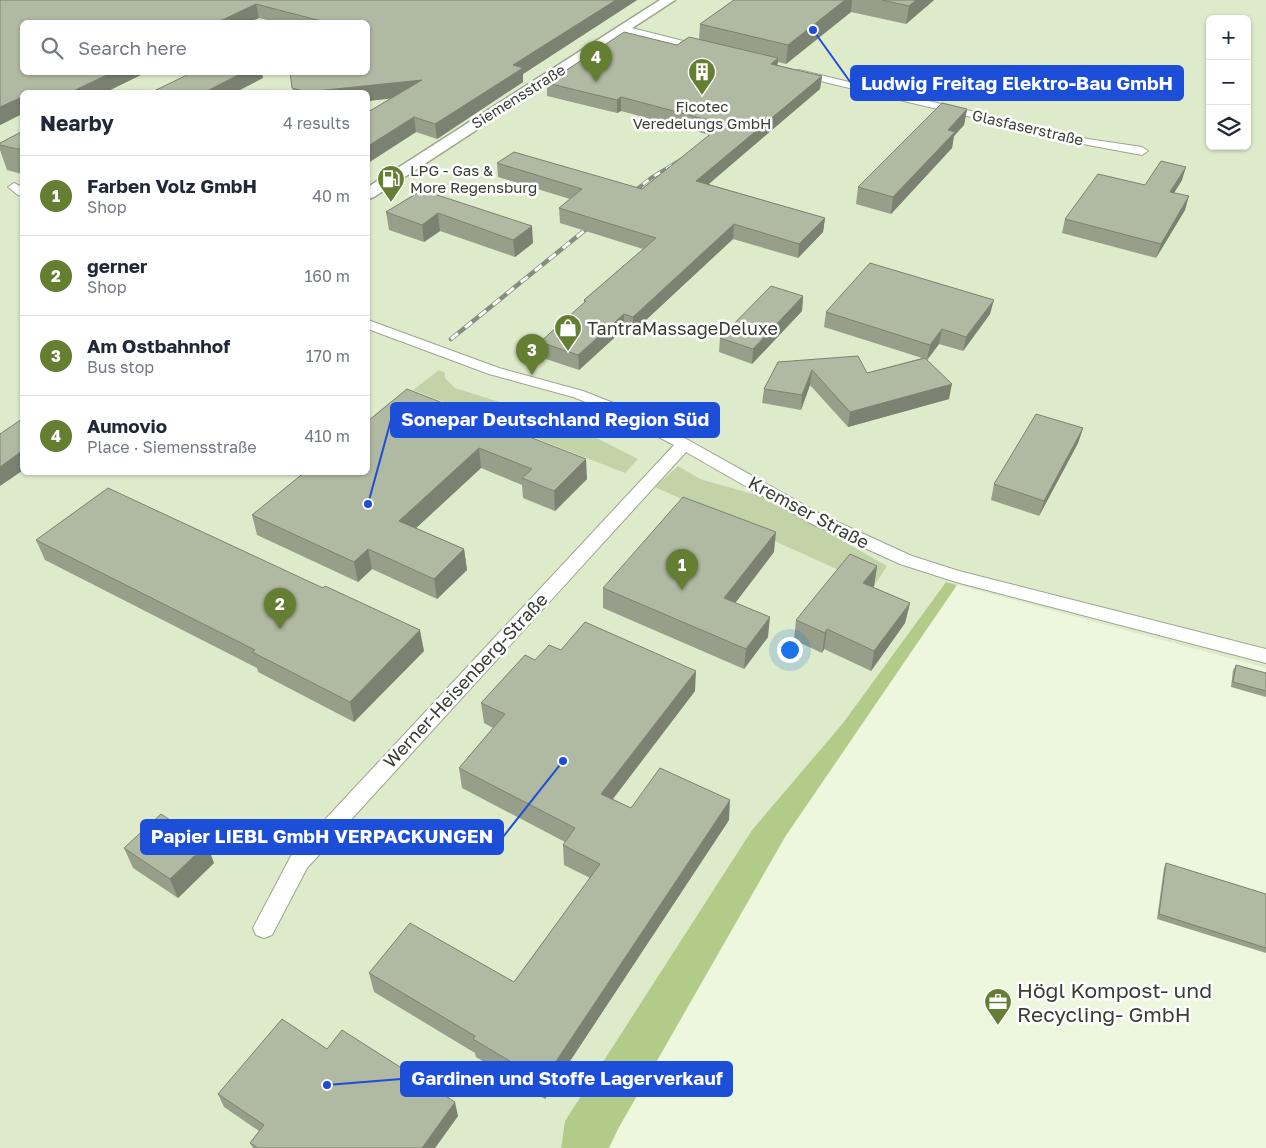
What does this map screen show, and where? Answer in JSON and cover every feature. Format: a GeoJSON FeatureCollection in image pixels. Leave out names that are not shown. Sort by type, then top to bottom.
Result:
{"type":"FeatureCollection","features":[{"type":"Feature","properties":{"kind":"street","name":"Siemensstraße"},"geometry":{"type":"LineString","coordinates":[[370,193],[669,0]]}},
{"type":"Feature","properties":{"kind":"street"},"geometry":{"type":"LineString","coordinates":[[624,30],[717,52]]}},
{"type":"Feature","properties":{"kind":"street","name":"Glasfaserstraße"},"geometry":{"type":"LineString","coordinates":[[791,70],[1088,142],[1142,151]]}},
{"type":"Feature","properties":{"kind":"street","name":"Kremser Straße"},"geometry":{"type":"LineString","coordinates":[[370,325],[494,371],[611,406],[684,444],[816,519],[906,560],[956,576],[1266,656]]}},
{"type":"Feature","properties":{"kind":"street","name":"Werner-Heisenberg-Straße"},"geometry":{"type":"LineString","coordinates":[[264,928],[299,862],[684,444]]}},
{"type":"Feature","properties":{"kind":"shaded area"},"geometry":{"type":"Polygon","coordinates":[[[0,0],[1266,0],[1266,668],[946,582],[843,723],[752,830],[565,1121],[561,1148],[0,1148],[0,0]]]}},
{"type":"Feature","properties":{"kind":"shaded area"},"geometry":{"type":"Polygon","coordinates":[[[439,370],[445,373],[445,378],[455,388],[569,424],[638,459],[625,473],[413,390],[439,370]]]}},
{"type":"Feature","properties":{"kind":"shaded area"},"geometry":{"type":"Polygon","coordinates":[[[678,466],[700,479],[767,498],[887,566],[874,586],[655,487],[678,466]]]}},
{"type":"Feature","properties":{"kind":"green space"},"geometry":{"type":"Polygon","coordinates":[[[946,582],[957,585],[785,837],[618,1129],[609,1148],[561,1148],[565,1121],[752,830],[843,723],[946,582]]]}},
{"type":"Feature","properties":{"kind":"building"},"geometry":{"type":"Polygon","coordinates":[[[0,0],[616,0],[513,65],[523,68],[435,124],[414,117],[370,145],[370,111],[422,80],[325,90],[299,90],[292,88],[290,75],[370,75],[370,20],[317,20],[256,4],[222,20],[20,20],[20,75],[107,75],[75,90],[20,90],[20,98],[0,107],[0,0]]]}},
{"type":"Feature","properties":{"kind":"building"},"geometry":{"type":"Polygon","coordinates":[[[734,0],[845,0],[788,45],[700,24],[734,0]]]}},
{"type":"Feature","properties":{"kind":"building"},"geometry":{"type":"Polygon","coordinates":[[[882,0],[916,0],[909,6],[882,0]]]}},
{"type":"Feature","properties":{"kind":"building"},"geometry":{"type":"Polygon","coordinates":[[[624,32],[677,45],[689,37],[778,58],[771,64],[822,76],[696,181],[825,218],[799,244],[734,224],[633,317],[624,314],[578,355],[540,342],[586,301],[584,300],[656,238],[559,208],[582,189],[497,163],[514,152],[642,189],[723,124],[621,97],[617,100],[547,83],[624,32]]]}},
{"type":"Feature","properties":{"kind":"building"},"geometry":{"type":"Polygon","coordinates":[[[187,75],[238,75],[209,90],[156,90],[187,75]]]}},
{"type":"Feature","properties":{"kind":"building"},"geometry":{"type":"Polygon","coordinates":[[[942,103],[967,109],[948,130],[955,132],[893,197],[858,187],[942,103]]]}},
{"type":"Feature","properties":{"kind":"building"},"geometry":{"type":"Polygon","coordinates":[[[20,133],[20,150],[0,145],[0,143],[20,133]]]}},
{"type":"Feature","properties":{"kind":"building"},"geometry":{"type":"Polygon","coordinates":[[[1161,161],[1186,167],[1170,192],[1189,196],[1161,244],[1065,219],[1098,174],[1145,185],[1161,161]]]}},
{"type":"Feature","properties":{"kind":"building"},"geometry":{"type":"Polygon","coordinates":[[[422,190],[532,226],[513,240],[438,213],[422,225],[386,212],[422,190]]]}},
{"type":"Feature","properties":{"kind":"building"},"geometry":{"type":"Polygon","coordinates":[[[870,263],[994,300],[966,337],[942,329],[930,345],[826,312],[870,263]]]}},
{"type":"Feature","properties":{"kind":"building"},"geometry":{"type":"Polygon","coordinates":[[[771,286],[803,296],[753,349],[720,338],[771,286]]]}},
{"type":"Feature","properties":{"kind":"building"},"geometry":{"type":"Polygon","coordinates":[[[858,356],[867,373],[925,358],[952,384],[850,412],[812,370],[802,395],[764,389],[778,362],[858,356]]]}},
{"type":"Feature","properties":{"kind":"building"},"geometry":{"type":"Polygon","coordinates":[[[407,389],[586,459],[554,491],[522,478],[532,469],[479,448],[399,521],[464,549],[434,579],[368,549],[354,562],[252,515],[301,475],[370,475],[370,419],[407,389]]]}},
{"type":"Feature","properties":{"kind":"building"},"geometry":{"type":"Polygon","coordinates":[[[1036,414],[1083,428],[1044,501],[994,484],[1036,414]]]}},
{"type":"Feature","properties":{"kind":"building"},"geometry":{"type":"Polygon","coordinates":[[[20,420],[20,452],[0,467],[0,434],[20,420]]]}},
{"type":"Feature","properties":{"kind":"building"},"geometry":{"type":"Polygon","coordinates":[[[108,488],[323,588],[325,586],[420,630],[350,702],[252,652],[255,650],[36,540],[108,488]]]}},
{"type":"Feature","properties":{"kind":"building"},"geometry":{"type":"Polygon","coordinates":[[[683,497],[776,532],[724,598],[770,617],[746,649],[603,588],[683,497]]]}},
{"type":"Feature","properties":{"kind":"building"},"geometry":{"type":"Polygon","coordinates":[[[850,554],[877,566],[863,583],[910,603],[874,651],[827,629],[825,633],[796,620],[850,554]]]}},
{"type":"Feature","properties":{"kind":"building"},"geometry":{"type":"Polygon","coordinates":[[[585,622],[696,671],[601,794],[631,808],[660,768],[730,800],[543,1081],[473,1039],[475,1036],[369,973],[410,923],[514,982],[600,864],[563,845],[575,828],[459,768],[505,714],[481,703],[525,655],[535,660],[549,645],[561,650],[585,622]]]}},
{"type":"Feature","properties":{"kind":"building"},"geometry":{"type":"Polygon","coordinates":[[[1236,665],[1266,673],[1266,691],[1233,682],[1236,665]]]}},
{"type":"Feature","properties":{"kind":"building"},"geometry":{"type":"Polygon","coordinates":[[[161,814],[207,844],[170,879],[124,848],[161,814]]]}},
{"type":"Feature","properties":{"kind":"building"},"geometry":{"type":"Polygon","coordinates":[[[1166,863],[1266,894],[1266,948],[1159,914],[1166,863]]]}},
{"type":"Feature","properties":{"kind":"building"},"geometry":{"type":"Polygon","coordinates":[[[282,1019],[327,1049],[342,1030],[455,1102],[422,1148],[258,1148],[250,1143],[264,1125],[218,1094],[282,1019]]]}},
{"type":"Feature","properties":{"kind":"railway"},"geometry":{"type":"LineString","coordinates":[[632,193],[651,178],[684,158]]}},
{"type":"Feature","properties":{"kind":"railway"},"geometry":{"type":"LineString","coordinates":[[627,197],[633,192]]}},
{"type":"Feature","properties":{"kind":"railway"},"geometry":{"type":"LineString","coordinates":[[451,339],[595,222]]}},
{"type":"Feature","properties":{"kind":"place","name":"Ludwig Freitag Elektro-Bau GmbH"},"geometry":{"type":"Point","coordinates":[813,30]}},
{"type":"Feature","properties":{"kind":"place","name":"Aumovio"},"geometry":{"type":"Point","coordinates":[596,82]}},
{"type":"Feature","properties":{"kind":"place","name":"Ficotec Veredelungs GmbH"},"geometry":{"type":"Point","coordinates":[702,96]}},
{"type":"Feature","properties":{"kind":"place","name":"LPG - Gas & More Regensburg"},"geometry":{"type":"Point","coordinates":[391,203]}},
{"type":"Feature","properties":{"kind":"place","name":"TantraMassageDeluxe"},"geometry":{"type":"Point","coordinates":[568,352]}},
{"type":"Feature","properties":{"kind":"place","name":"Am Ostbahnhof"},"geometry":{"type":"Point","coordinates":[532,375]}},
{"type":"Feature","properties":{"kind":"place","name":"Sonepar Deutschland Region Süd"},"geometry":{"type":"Point","coordinates":[368,504]}},
{"type":"Feature","properties":{"kind":"place","name":"Farben Volz GmbH"},"geometry":{"type":"Point","coordinates":[682,590]}},
{"type":"Feature","properties":{"kind":"place","name":"gerner"},"geometry":{"type":"Point","coordinates":[280,629]}},
{"type":"Feature","properties":{"kind":"place","name":"Papier LIEBL GmbH VERPACKUNGEN"},"geometry":{"type":"Point","coordinates":[563,761]}},
{"type":"Feature","properties":{"kind":"place","name":"Högl Kompost- und Recycling- GmbH"},"geometry":{"type":"Point","coordinates":[998,1026]}},
{"type":"Feature","properties":{"kind":"place","name":"Gardinen und Stoffe Lagerverkauf"},"geometry":{"type":"Point","coordinates":[327,1085]}}]}
